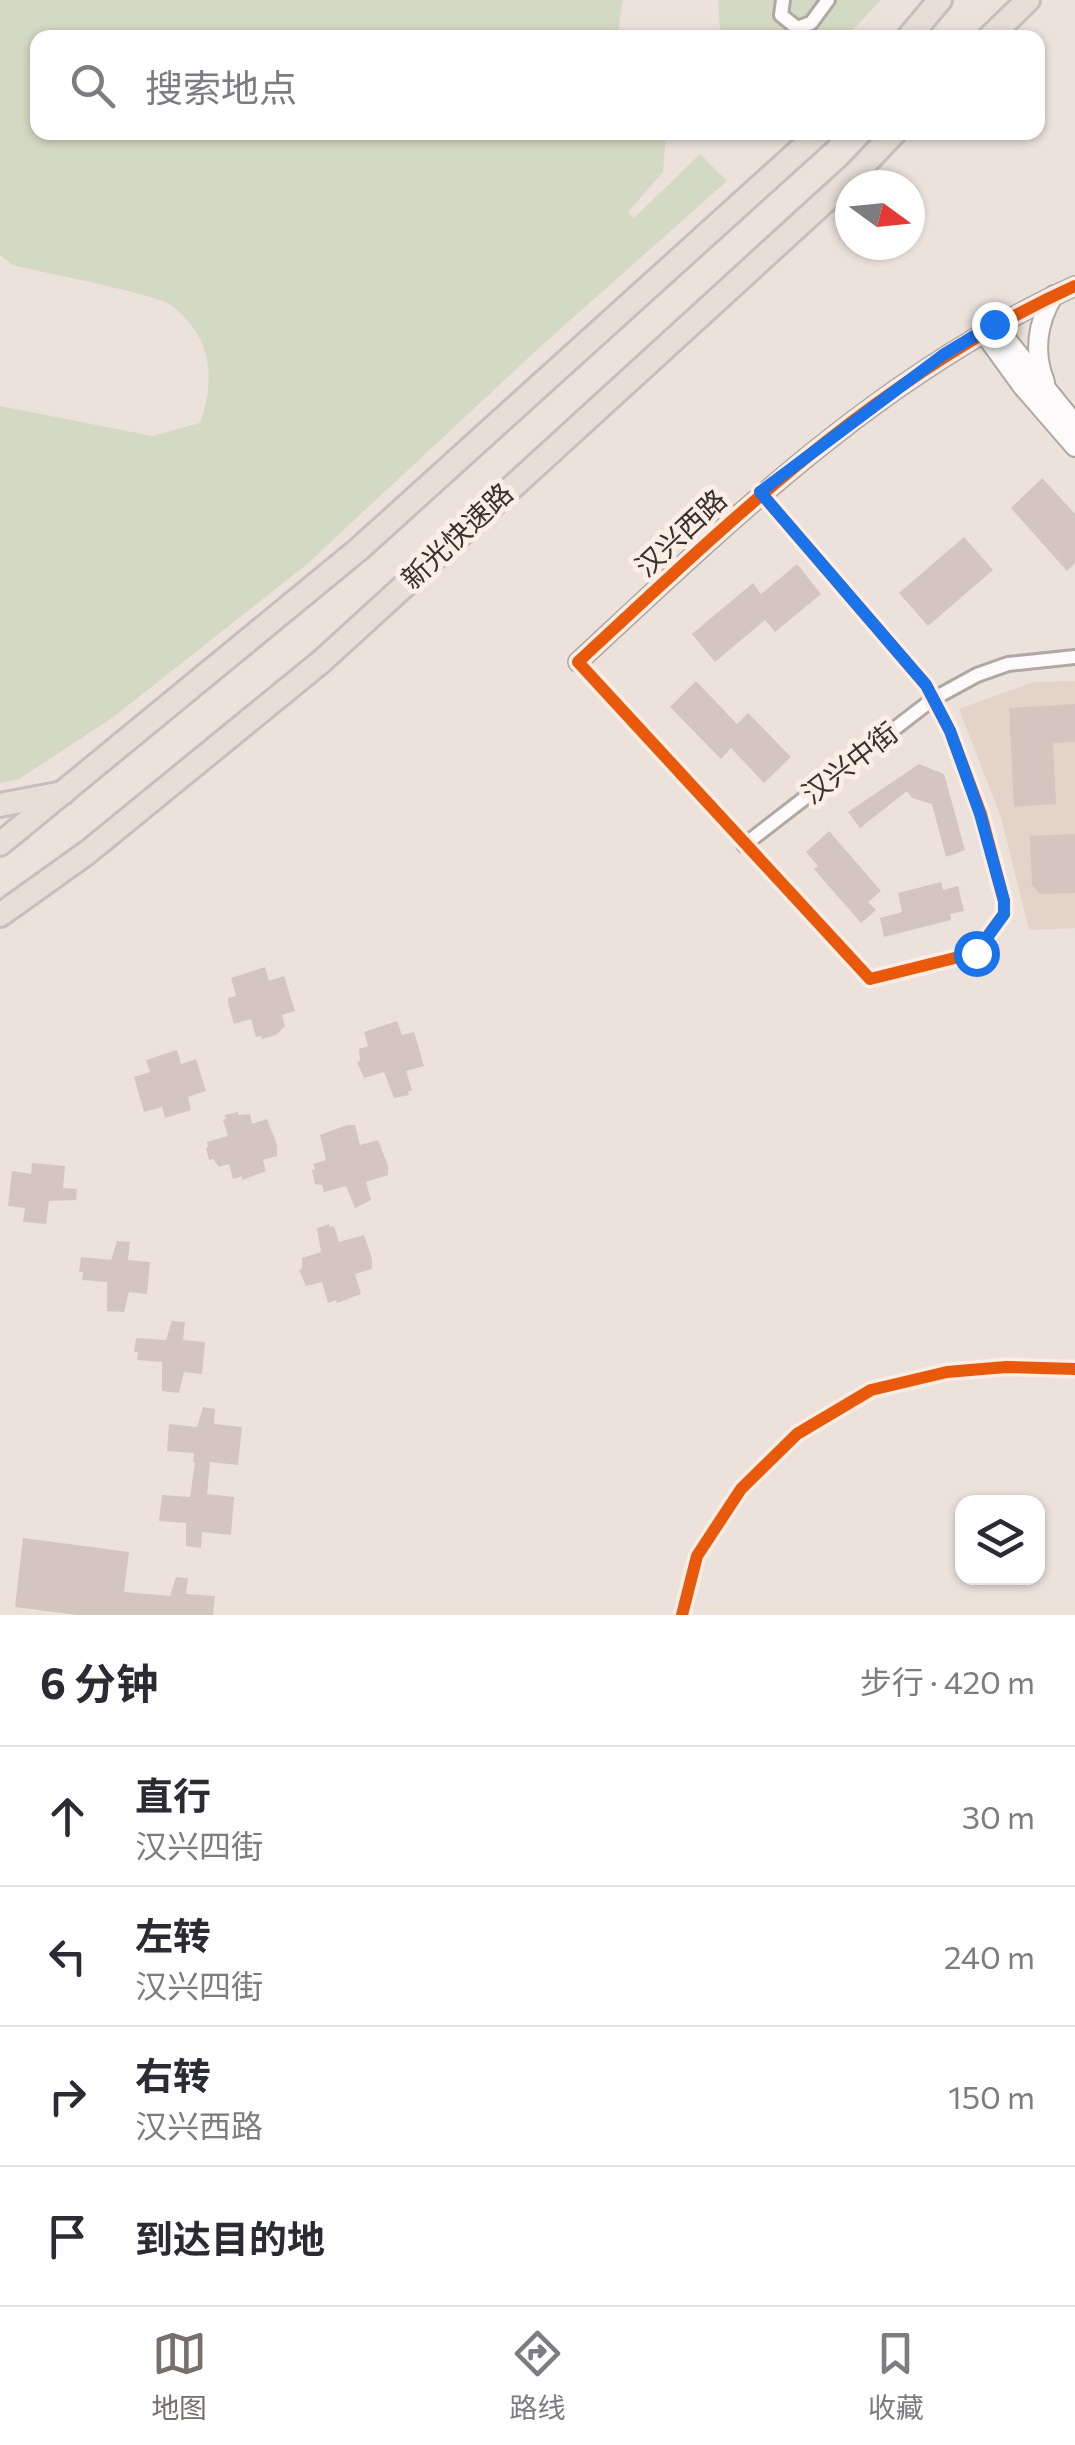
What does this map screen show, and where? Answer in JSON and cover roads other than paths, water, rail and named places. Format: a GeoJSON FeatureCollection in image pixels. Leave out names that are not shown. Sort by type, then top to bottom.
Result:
{"type":"FeatureCollection","features":[{"type":"Feature","properties":{"kind":"highway"},"geometry":{"type":"LineString","coordinates":[[915,30],[940,0]]}},
{"type":"Feature","properties":{"kind":"highway"},"geometry":{"type":"LineString","coordinates":[[991,30],[1012,0]]}},
{"type":"Feature","properties":{"kind":"highway"},"geometry":{"type":"LineString","coordinates":[[995,30],[1028,0]]}},
{"type":"Feature","properties":{"kind":"highway","name":"新光快速路"},"geometry":{"type":"LineString","coordinates":[[0,844],[359,548],[811,140]]}},
{"type":"Feature","properties":{"kind":"highway","name":"新光快速路"},"geometry":{"type":"LineString","coordinates":[[0,915],[88,852],[322,660],[857,172],[887,140]]}},
{"type":"Feature","properties":{"kind":"highway"},"geometry":{"type":"LineString","coordinates":[[0,805],[66,792]]}},
{"type":"Feature","properties":{"kind":"street"},"geometry":{"type":"LineString","coordinates":[[783,0],[781,15],[797,28],[811,23],[828,0]]}},
{"type":"Feature","properties":{"kind":"street","name":"汉兴西路"},"geometry":{"type":"LineString","coordinates":[[578,662],[760,492],[943,355],[1075,286]]}},
{"type":"Feature","properties":{"kind":"street"},"geometry":{"type":"LineString","coordinates":[[1050,397],[1037,350],[1042,322],[1054,295]]}},
{"type":"Feature","properties":{"kind":"street"},"geometry":{"type":"LineString","coordinates":[[989,328],[1075,424]]}},
{"type":"Feature","properties":{"kind":"street"},"geometry":{"type":"LineString","coordinates":[[989,328],[1022,386],[1075,447]]}},
{"type":"Feature","properties":{"kind":"street"},"geometry":{"type":"LineString","coordinates":[[578,662],[870,979],[976,953],[1004,914],[1004,901],[980,814],[950,731],[916,670],[760,492]]}},
{"type":"Feature","properties":{"kind":"street","name":"汉兴中街"},"geometry":{"type":"LineString","coordinates":[[744,845],[933,699],[977,675],[1008,664],[1075,657]]}},
{"type":"Feature","properties":{"kind":"street"},"geometry":{"type":"LineString","coordinates":[[682,1615],[696,1556],[742,1489],[798,1434],[871,1390],[946,1372],[1075,1369]]}}]}
